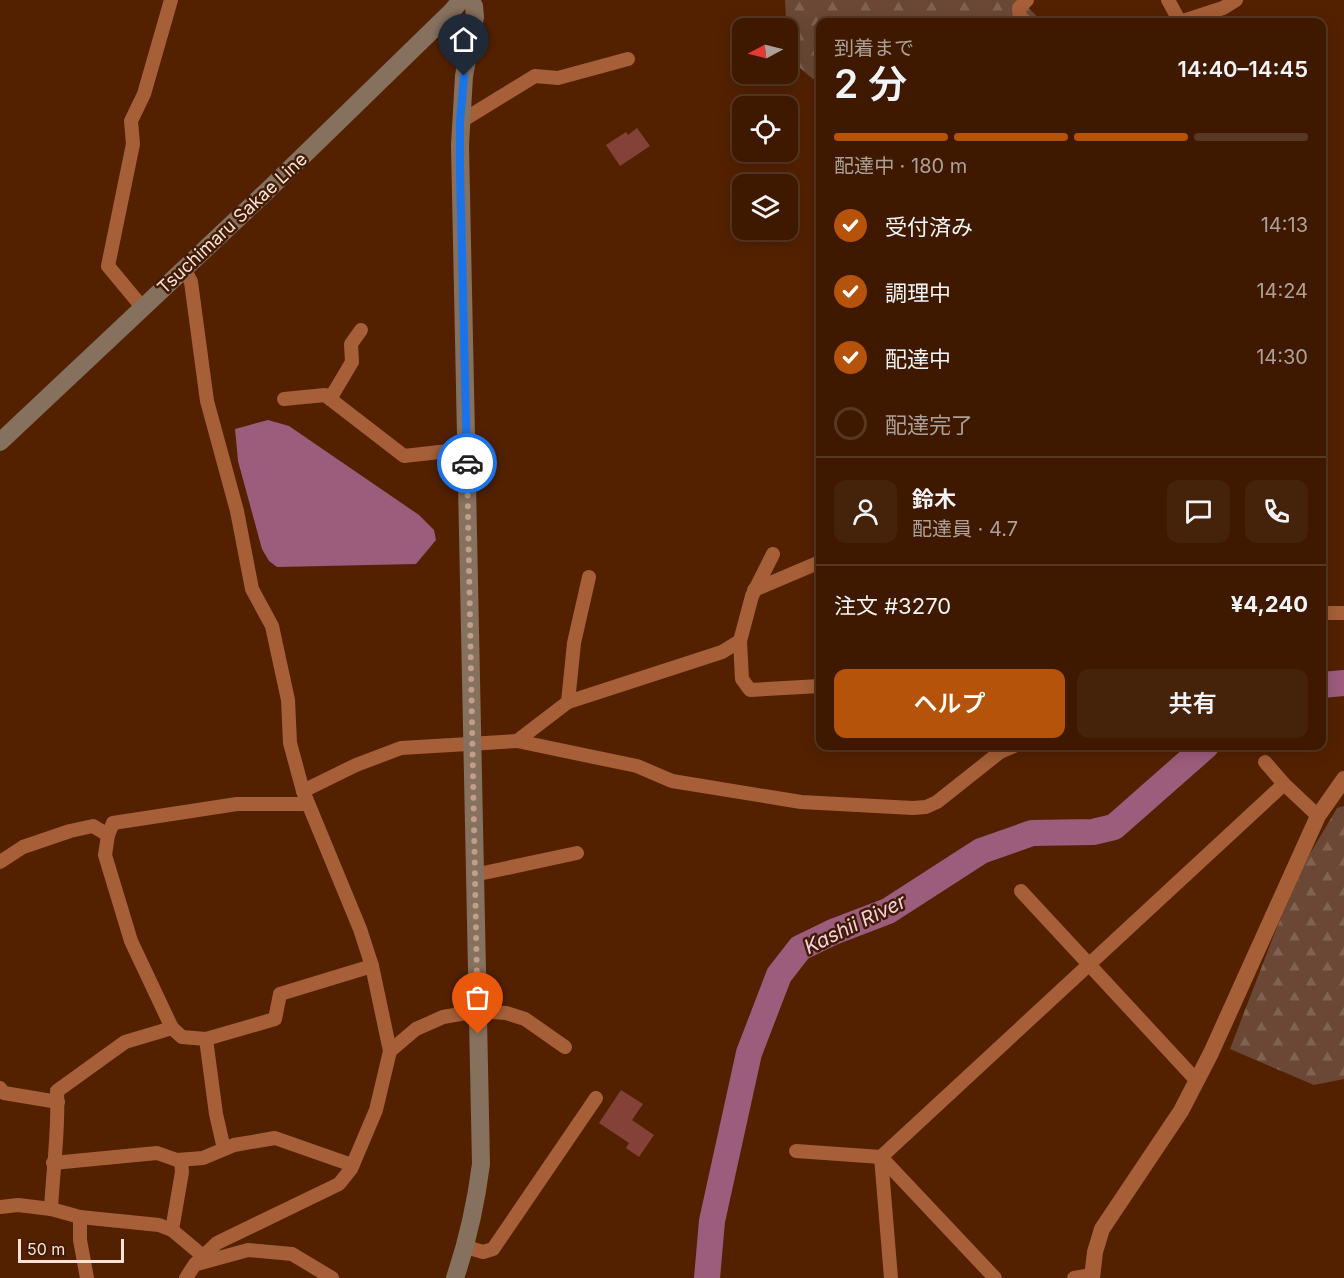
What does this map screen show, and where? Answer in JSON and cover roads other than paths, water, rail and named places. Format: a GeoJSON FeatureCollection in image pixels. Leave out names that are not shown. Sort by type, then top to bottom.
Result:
{"type":"FeatureCollection","features":[{"type":"Feature","properties":{"kind":"main road","name":"Tsuchimaru Sakae Line"},"geometry":{"type":"LineString","coordinates":[[0,442],[267,191],[461,0]]}},
{"type":"Feature","properties":{"kind":"main road"},"geometry":{"type":"LineString","coordinates":[[456,1278],[476,1203],[481,1164],[460,122],[464,76],[475,17],[474,6],[470,0]]}},
{"type":"Feature","properties":{"kind":"street"},"geometry":{"type":"LineString","coordinates":[[142,307],[108,266],[134,144],[130,121],[144,94],[171,0]]}},
{"type":"Feature","properties":{"kind":"street"},"geometry":{"type":"LineString","coordinates":[[1021,18],[1019,8],[1027,0]]}},
{"type":"Feature","properties":{"kind":"street"},"geometry":{"type":"LineString","coordinates":[[1168,0],[1178,18]]}},
{"type":"Feature","properties":{"kind":"street"},"geometry":{"type":"LineString","coordinates":[[1192,18],[1223,8],[1236,0]]}},
{"type":"Feature","properties":{"kind":"street"},"geometry":{"type":"LineString","coordinates":[[460,122],[535,76],[558,78],[628,59]]}},
{"type":"Feature","properties":{"kind":"street"},"geometry":{"type":"LineString","coordinates":[[184,268],[191,282],[207,401],[237,511],[252,589],[272,626],[288,700],[290,743],[305,797],[360,928],[372,966],[390,1051],[376,1110],[352,1165],[339,1184],[217,1243],[199,1260],[186,1278]]}},
{"type":"Feature","properties":{"kind":"street"},"geometry":{"type":"LineString","coordinates":[[330,399],[352,362],[351,344],[361,330]]}},
{"type":"Feature","properties":{"kind":"street"},"geometry":{"type":"LineString","coordinates":[[284,399],[325,395],[404,456],[466,449]]}},
{"type":"Feature","properties":{"kind":"street"},"geometry":{"type":"LineString","coordinates":[[773,554],[754,590],[740,641],[742,679],[750,690],[816,686]]}},
{"type":"Feature","properties":{"kind":"street"},"geometry":{"type":"LineString","coordinates":[[754,590],[816,564]]}},
{"type":"Feature","properties":{"kind":"street"},"geometry":{"type":"LineString","coordinates":[[568,702],[573,643],[590,577]]}},
{"type":"Feature","properties":{"kind":"street"},"geometry":{"type":"LineString","coordinates":[[517,741],[568,702],[722,652],[740,641]]}},
{"type":"Feature","properties":{"kind":"street"},"geometry":{"type":"LineString","coordinates":[[372,966],[280,994],[275,1019],[206,1039],[182,1037],[172,1028],[131,941],[105,855],[108,835],[113,823],[237,804],[305,797],[356,765],[401,748],[517,741],[637,766],[672,781],[801,802],[914,808],[926,807],[937,802],[1005,750]]}},
{"type":"Feature","properties":{"kind":"street"},"geometry":{"type":"LineString","coordinates":[[1265,762],[1284,784],[1318,816]]}},
{"type":"Feature","properties":{"kind":"street"},"geometry":{"type":"LineString","coordinates":[[1074,1278],[1092,1276],[1095,1252],[1102,1229],[1182,1111],[1318,816],[1344,779]]}},
{"type":"Feature","properties":{"kind":"street"},"geometry":{"type":"LineString","coordinates":[[881,1157],[1284,784]]}},
{"type":"Feature","properties":{"kind":"street"},"geometry":{"type":"LineString","coordinates":[[0,862],[23,847],[70,831],[93,826],[108,835]]}},
{"type":"Feature","properties":{"kind":"street"},"geometry":{"type":"LineString","coordinates":[[474,875],[577,853]]}},
{"type":"Feature","properties":{"kind":"street"},"geometry":{"type":"LineString","coordinates":[[1021,891],[1197,1081]]}},
{"type":"Feature","properties":{"kind":"street"},"geometry":{"type":"LineString","coordinates":[[390,1051],[416,1029],[442,1017],[478,1011],[506,1013],[525,1019],[565,1047]]}},
{"type":"Feature","properties":{"kind":"street"},"geometry":{"type":"LineString","coordinates":[[51,1209],[58,1119],[57,1091],[125,1042],[172,1028]]}},
{"type":"Feature","properties":{"kind":"street"},"geometry":{"type":"LineString","coordinates":[[206,1039],[216,1114],[224,1149]]}},
{"type":"Feature","properties":{"kind":"street"},"geometry":{"type":"LineString","coordinates":[[0,1088],[4,1093],[58,1102]]}},
{"type":"Feature","properties":{"kind":"street"},"geometry":{"type":"LineString","coordinates":[[466,1247],[483,1252],[493,1249],[596,1098]]}},
{"type":"Feature","properties":{"kind":"street"},"geometry":{"type":"LineString","coordinates":[[53,1163],[157,1153],[181,1160],[203,1158],[234,1145],[275,1138],[352,1165]]}},
{"type":"Feature","properties":{"kind":"street"},"geometry":{"type":"LineString","coordinates":[[796,1151],[881,1157],[995,1278]]}},
{"type":"Feature","properties":{"kind":"street"},"geometry":{"type":"LineString","coordinates":[[881,1157],[891,1278]]}},
{"type":"Feature","properties":{"kind":"street"},"geometry":{"type":"LineString","coordinates":[[172,1230],[182,1172],[181,1160]]}},
{"type":"Feature","properties":{"kind":"street"},"geometry":{"type":"LineString","coordinates":[[0,1207],[18,1205],[51,1209],[80,1217],[159,1225],[172,1230],[199,1260]]}},
{"type":"Feature","properties":{"kind":"street"},"geometry":{"type":"LineString","coordinates":[[80,1217],[80,1240],[87,1278]]}},
{"type":"Feature","properties":{"kind":"street"},"geometry":{"type":"LineString","coordinates":[[199,1260],[248,1250],[292,1254],[332,1278]]}},
{"type":"Feature","properties":{"kind":"waterway","name":"Kashii River"},"geometry":{"type":"LineString","coordinates":[[1326,685],[1344,683]]}},
{"type":"Feature","properties":{"kind":"waterway","name":"Kashii River"},"geometry":{"type":"LineString","coordinates":[[707,1278],[712,1221],[749,1053],[779,975],[800,948],[833,932],[888,911],[981,851],[1032,833],[1093,832],[1114,827],[1201,750]]}}]}
